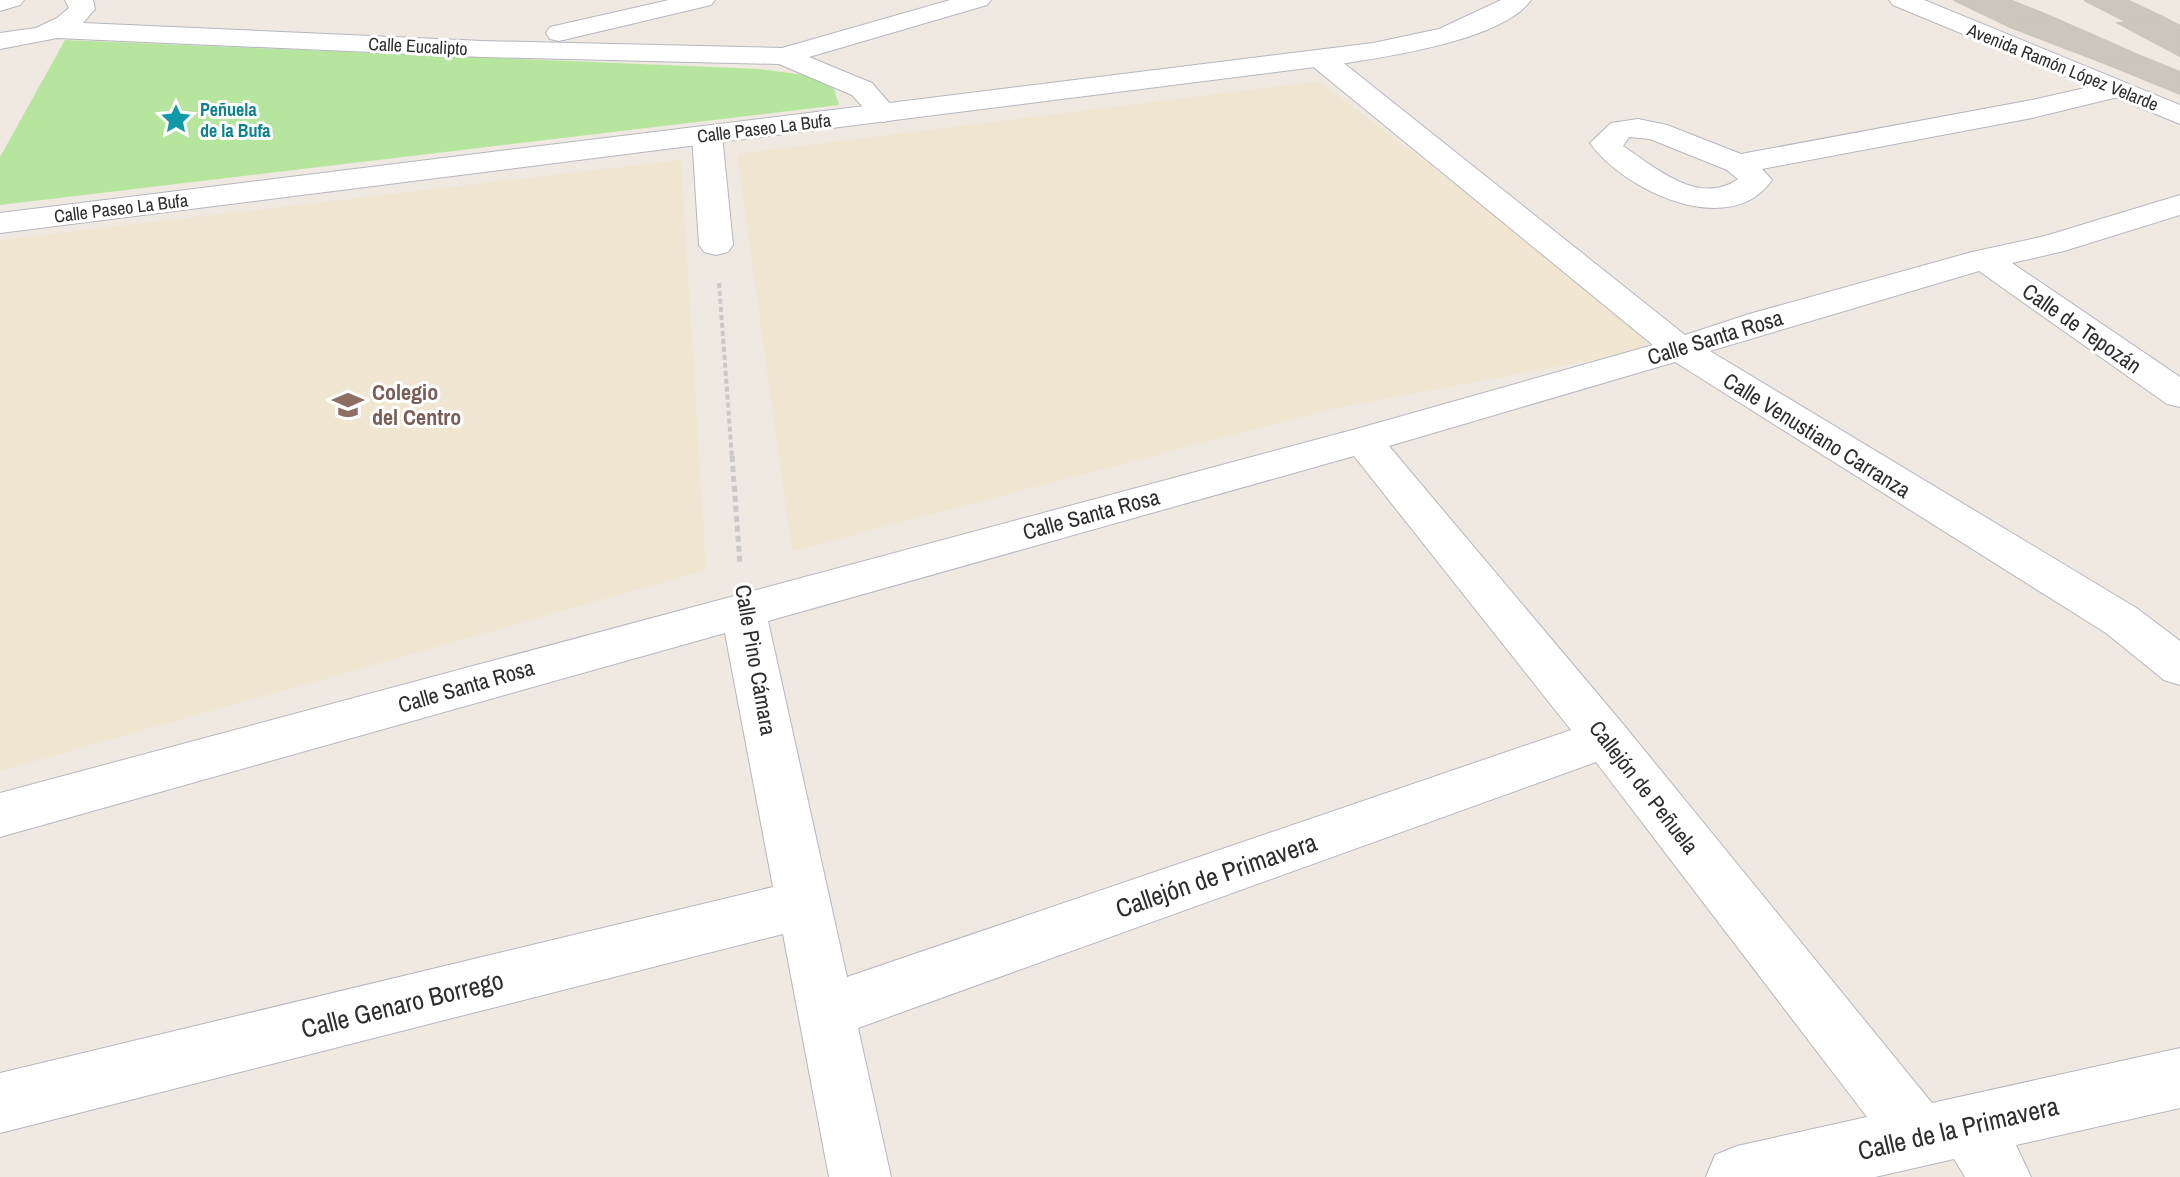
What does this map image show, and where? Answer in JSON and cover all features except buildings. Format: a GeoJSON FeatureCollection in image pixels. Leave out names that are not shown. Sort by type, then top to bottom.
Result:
{"type":"FeatureCollection","features":[{"type":"Feature","properties":{"kind":"street"},"geometry":{"type":"LineString","coordinates":[[0,41],[53,30],[77,16],[82,9],[82,3],[78,0]]}},
{"type":"Feature","properties":{"kind":"street"},"geometry":{"type":"LineString","coordinates":[[603,0],[621,21]]}},
{"type":"Feature","properties":{"kind":"street"},"geometry":{"type":"LineString","coordinates":[[482,49],[621,21],[702,0]]}},
{"type":"Feature","properties":{"kind":"street","name":"Calle Eucalipto"},"geometry":{"type":"LineString","coordinates":[[53,30],[482,49],[783,56],[978,0]]}},
{"type":"Feature","properties":{"kind":"street","name":"Calle Paseo La Bufa"},"geometry":{"type":"LineString","coordinates":[[0,223],[1321,59],[1424,43],[1478,23],[1518,0]]}},
{"type":"Feature","properties":{"kind":"street","name":"Avenida Ramón López Velarde"},"geometry":{"type":"LineString","coordinates":[[1902,0],[2180,115]]}},
{"type":"Feature","properties":{"kind":"street","name":"Avenida Ramón López Velarde"},"geometry":{"type":"LineString","coordinates":[[1918,0],[2180,107]]}},
{"type":"Feature","properties":{"kind":"street"},"geometry":{"type":"LineString","coordinates":[[105,33],[126,11]]}},
{"type":"Feature","properties":{"kind":"street","name":"Calle Eucalipto"},"geometry":{"type":"LineString","coordinates":[[783,56],[862,89],[884,113]]}},
{"type":"Feature","properties":{"kind":"street","name":"Calle Venustiano Carranza"},"geometry":{"type":"LineString","coordinates":[[1321,59],[1680,349],[2122,621],[2180,667]]}},
{"type":"Feature","properties":{"kind":"street"},"geometry":{"type":"LineString","coordinates":[[1738,164],[2032,109],[2116,89]]}},
{"type":"Feature","properties":{"kind":"street"},"geometry":{"type":"LineString","coordinates":[[707,135],[716,245]]}},
{"type":"Feature","properties":{"kind":"street","name":"Calle Santa Rosa"},"geometry":{"type":"LineString","coordinates":[[0,815],[1363,440],[1680,349],[1762,322],[1984,259],[2052,244],[2180,205]]}},
{"type":"Feature","properties":{"kind":"street","name":"Calle de Tepozán"},"geometry":{"type":"LineString","coordinates":[[1984,259],[2180,395]]}},
{"type":"Feature","properties":{"kind":"street","name":"Callejón de Peñuela"},"geometry":{"type":"LineString","coordinates":[[1363,440],[1606,738],[1944,1131],[2000,1177]]}},
{"type":"Feature","properties":{"kind":"street","name":"Calle Pino Cámara"},"geometry":{"type":"LineString","coordinates":[[743,609],[860,1177]]}},
{"type":"Feature","properties":{"kind":"street","name":"Callejón de Primavera"},"geometry":{"type":"LineString","coordinates":[[826,1012],[1606,738]]}},
{"type":"Feature","properties":{"kind":"street","name":"Calle Genaro Borrego"},"geometry":{"type":"LineString","coordinates":[[0,1103],[805,904]]}},
{"type":"Feature","properties":{"kind":"street","name":"Calle de la Primavera"},"geometry":{"type":"LineString","coordinates":[[1737,1177],[2180,1079]]}},
{"type":"Feature","properties":{"kind":"path","name":"Calle Pino Cámara"},"geometry":{"type":"LineString","coordinates":[[716,245],[743,609]]}},
{"type":"Feature","properties":{"kind":"shaded area"},"geometry":{"type":"Polygon","coordinates":[[[1319,81],[1648,332],[1641,351],[1336,408],[792,551],[737,154],[1319,81]]]}},
{"type":"Feature","properties":{"kind":"shaded area","name":"Colegio del Centro"},"geometry":{"type":"Polygon","coordinates":[[[681,160],[706,570],[0,771],[0,240],[681,160]]]}},
{"type":"Feature","properties":{"kind":"green space"},"geometry":{"type":"Polygon","coordinates":[[[65,40],[760,69],[811,76],[834,89],[839,105],[0,205],[0,157],[65,40]]]}},
{"type":"Feature","properties":{"kind":"place","name":"Peñuela de la Bufa"},"geometry":{"type":"Point","coordinates":[176,119]}},
{"type":"Feature","properties":{"kind":"place","name":"Colegio del Centro"},"geometry":{"type":"Point","coordinates":[348,405]}}]}
